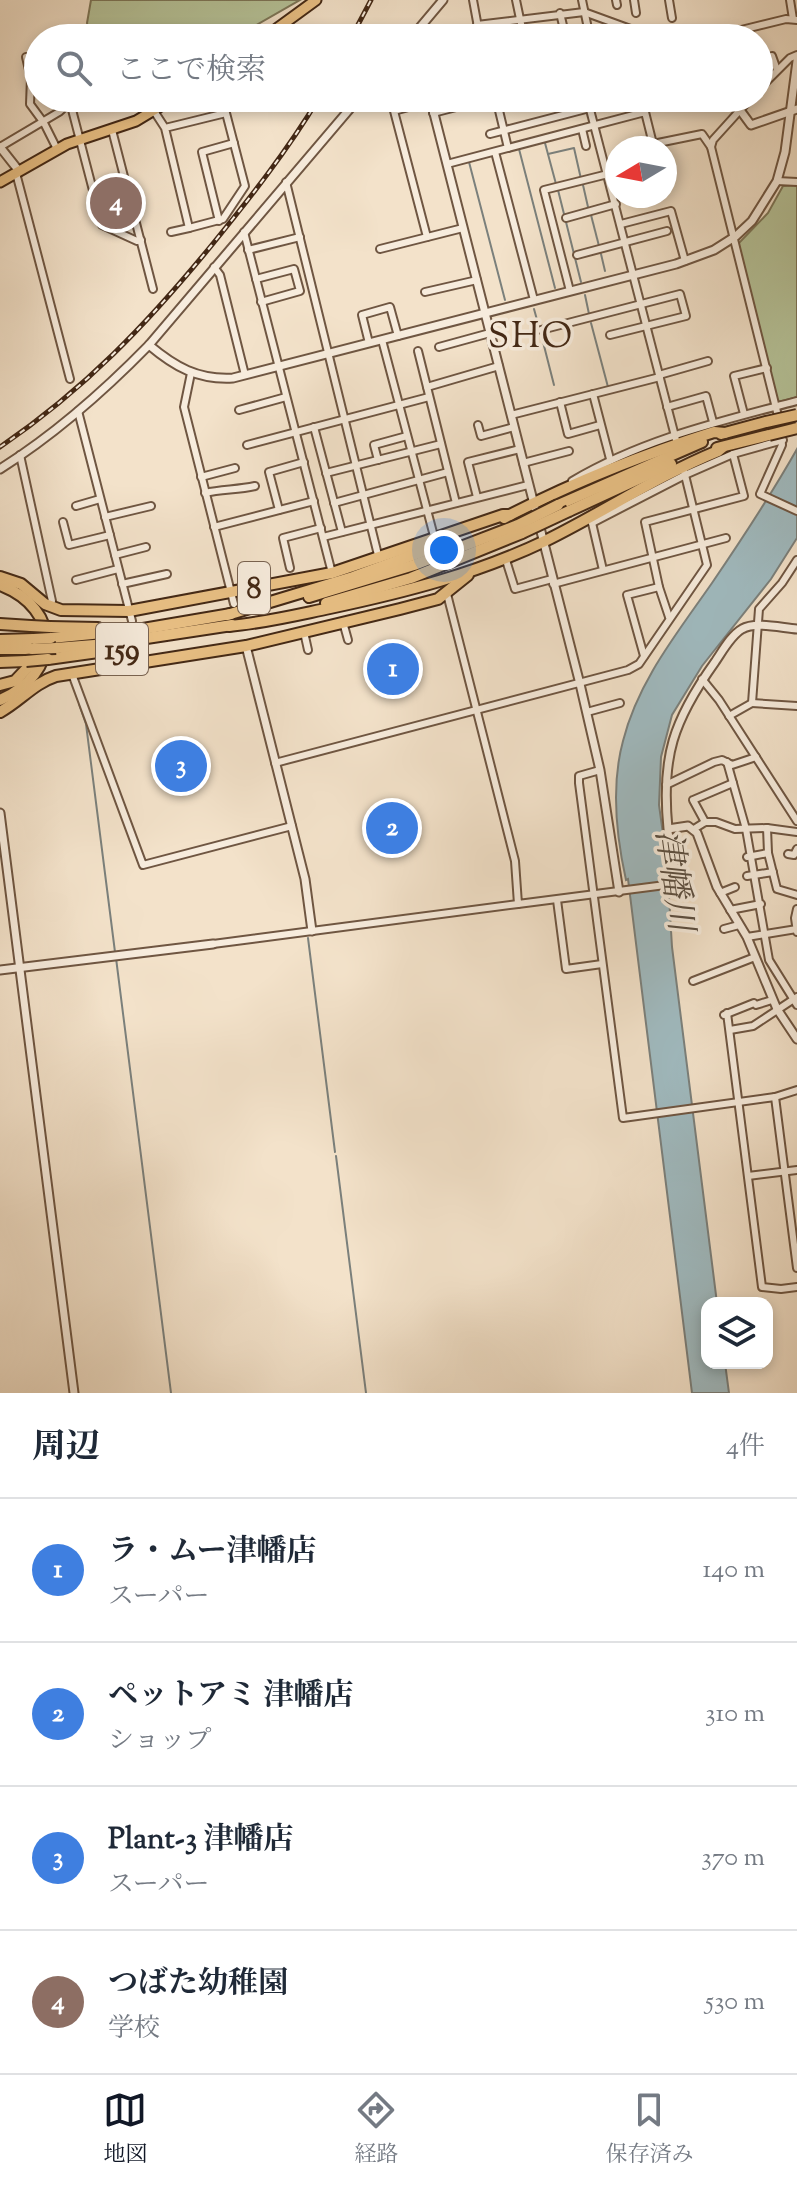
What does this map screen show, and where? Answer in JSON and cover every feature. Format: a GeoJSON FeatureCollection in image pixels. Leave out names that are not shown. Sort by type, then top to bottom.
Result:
{"type":"FeatureCollection","features":[{"type":"Feature","properties":{"kind":"highway","name":"8"},"geometry":{"type":"LineString","coordinates":[[520,529],[558,505],[725,433],[797,415]]}},
{"type":"Feature","properties":{"kind":"highway","name":"8"},"geometry":{"type":"LineString","coordinates":[[0,649],[53,638],[107,644],[228,620],[356,584],[520,529],[569,511],[671,464],[797,428]]}},
{"type":"Feature","properties":{"kind":"highway","name":"8"},"geometry":{"type":"LineString","coordinates":[[228,620],[479,530],[569,486],[645,454],[714,432],[725,433]]}},
{"type":"Feature","properties":{"kind":"highway","name":"8"},"geometry":{"type":"LineString","coordinates":[[228,620],[262,623],[431,586],[590,520],[656,478],[723,447]]}},
{"type":"Feature","properties":{"kind":"highway","name":"8"},"geometry":{"type":"LineString","coordinates":[[0,577],[21,584],[50,606],[72,612],[130,616],[232,599],[332,574],[510,515]]}},
{"type":"Feature","properties":{"kind":"highway","name":"8"},"geometry":{"type":"LineString","coordinates":[[0,712],[44,680],[140,656],[304,632],[344,620],[401,612],[447,594],[472,571]]}},
{"type":"Feature","properties":{"kind":"highway"},"geometry":{"type":"LineString","coordinates":[[0,585],[16,591],[36,609],[44,621],[47,644],[40,665],[28,681],[0,700]]}},
{"type":"Feature","properties":{"kind":"highway"},"geometry":{"type":"LineString","coordinates":[[0,593],[9,595],[30,611],[40,633],[40,644],[31,666],[15,681],[0,685]]}},
{"type":"Feature","properties":{"kind":"highway","name":"159"},"geometry":{"type":"LineString","coordinates":[[0,624],[31,626],[53,638],[106,628],[193,626]]}},
{"type":"Feature","properties":{"kind":"highway","name":"159"},"geometry":{"type":"LineString","coordinates":[[0,662],[93,654],[185,638],[193,626]]}},
{"type":"Feature","properties":{"kind":"highway","name":"8"},"geometry":{"type":"LineString","coordinates":[[0,640],[33,644]]}},
{"type":"Feature","properties":{"kind":"main road"},"geometry":{"type":"LineString","coordinates":[[283,24],[316,0]]}},
{"type":"Feature","properties":{"kind":"main road"},"geometry":{"type":"LineString","coordinates":[[0,182],[57,149],[152,112]]}},
{"type":"Feature","properties":{"kind":"street"},"geometry":{"type":"LineString","coordinates":[[424,24],[443,0]]}},
{"type":"Feature","properties":{"kind":"street"},"geometry":{"type":"LineString","coordinates":[[473,0],[477,24]]}},
{"type":"Feature","properties":{"kind":"street"},"geometry":{"type":"LineString","coordinates":[[516,0],[520,24]]}},
{"type":"Feature","properties":{"kind":"street"},"geometry":{"type":"LineString","coordinates":[[582,0],[587,24]]}},
{"type":"Feature","properties":{"kind":"street"},"geometry":{"type":"LineString","coordinates":[[634,0],[636,13]]}},
{"type":"Feature","properties":{"kind":"street"},"geometry":{"type":"LineString","coordinates":[[669,0],[672,18]]}},
{"type":"Feature","properties":{"kind":"street"},"geometry":{"type":"LineString","coordinates":[[773,24],[795,19],[790,0]]}},
{"type":"Feature","properties":{"kind":"street"},"geometry":{"type":"LineString","coordinates":[[483,24],[584,12],[617,24]]}},
{"type":"Feature","properties":{"kind":"street"},"geometry":{"type":"LineString","coordinates":[[560,13],[563,24]]}},
{"type":"Feature","properties":{"kind":"street"},"geometry":{"type":"LineString","coordinates":[[773,74],[797,58]]}},
{"type":"Feature","properties":{"kind":"street"},"geometry":{"type":"LineString","coordinates":[[149,345],[174,365],[191,373],[216,378],[245,375],[707,254],[733,238],[760,211],[777,181],[794,110],[797,58]]}},
{"type":"Feature","properties":{"kind":"street"},"geometry":{"type":"LineString","coordinates":[[773,59],[777,70]]}},
{"type":"Feature","properties":{"kind":"street"},"geometry":{"type":"LineString","coordinates":[[741,112],[751,125],[794,110]]}},
{"type":"Feature","properties":{"kind":"street"},"geometry":{"type":"LineString","coordinates":[[36,112],[57,149]]}},
{"type":"Feature","properties":{"kind":"street"},"geometry":{"type":"LineString","coordinates":[[55,112],[0,147],[18,172],[70,379]]}},
{"type":"Feature","properties":{"kind":"street"},"geometry":{"type":"LineString","coordinates":[[74,112],[102,225],[141,240]]}},
{"type":"Feature","properties":{"kind":"street"},"geometry":{"type":"LineString","coordinates":[[155,112],[165,128],[189,228]]}},
{"type":"Feature","properties":{"kind":"street"},"geometry":{"type":"LineString","coordinates":[[0,469],[119,376],[149,345],[347,112]]}},
{"type":"Feature","properties":{"kind":"street"},"geometry":{"type":"LineString","coordinates":[[394,112],[427,237]]}},
{"type":"Feature","properties":{"kind":"street"},"geometry":{"type":"LineString","coordinates":[[437,112],[433,113],[587,712],[600,770],[619,892]]}},
{"type":"Feature","properties":{"kind":"street"},"geometry":{"type":"LineString","coordinates":[[500,112],[508,148]]}},
{"type":"Feature","properties":{"kind":"street"},"geometry":{"type":"LineString","coordinates":[[490,134],[574,112]]}},
{"type":"Feature","properties":{"kind":"street"},"geometry":{"type":"LineString","coordinates":[[591,112],[605,163]]}},
{"type":"Feature","properties":{"kind":"street"},"geometry":{"type":"LineString","coordinates":[[447,164],[645,112],[653,144],[702,134],[711,147],[783,440],[760,494],[797,511]]}},
{"type":"Feature","properties":{"kind":"street"},"geometry":{"type":"LineString","coordinates":[[711,147],[713,140],[738,112]]}},
{"type":"Feature","properties":{"kind":"street"},"geometry":{"type":"LineString","coordinates":[[165,128],[226,113],[245,186],[223,219],[171,232]]}},
{"type":"Feature","properties":{"kind":"street"},"geometry":{"type":"LineString","coordinates":[[582,129],[586,146]]}},
{"type":"Feature","properties":{"kind":"street"},"geometry":{"type":"LineString","coordinates":[[112,130],[153,289]]}},
{"type":"Feature","properties":{"kind":"street"},"geometry":{"type":"LineString","coordinates":[[219,221],[202,152],[234,143]]}},
{"type":"Feature","properties":{"kind":"street"},"geometry":{"type":"LineString","coordinates":[[495,152],[534,300]]}},
{"type":"Feature","properties":{"kind":"street"},"geometry":{"type":"LineString","coordinates":[[570,291],[544,190],[605,175]]}},
{"type":"Feature","properties":{"kind":"street"},"geometry":{"type":"LineString","coordinates":[[777,181],[797,182]]}},
{"type":"Feature","properties":{"kind":"street"},"geometry":{"type":"LineString","coordinates":[[286,182],[379,559]]}},
{"type":"Feature","properties":{"kind":"street"},"geometry":{"type":"LineString","coordinates":[[566,218],[605,207]]}},
{"type":"Feature","properties":{"kind":"street"},"geometry":{"type":"LineString","coordinates":[[617,208],[675,437]]}},
{"type":"Feature","properties":{"kind":"street"},"geometry":{"type":"LineString","coordinates":[[621,224],[671,211],[685,261]]}},
{"type":"Feature","properties":{"kind":"street"},"geometry":{"type":"LineString","coordinates":[[380,249],[463,228]]}},
{"type":"Feature","properties":{"kind":"street"},"geometry":{"type":"LineString","coordinates":[[577,255],[667,231]]}},
{"type":"Feature","properties":{"kind":"street"},"geometry":{"type":"LineString","coordinates":[[244,232],[332,574]]}},
{"type":"Feature","properties":{"kind":"street"},"geometry":{"type":"LineString","coordinates":[[248,250],[300,237]]}},
{"type":"Feature","properties":{"kind":"street"},"geometry":{"type":"LineString","coordinates":[[214,267],[220,275],[245,375]]}},
{"type":"Feature","properties":{"kind":"street"},"geometry":{"type":"LineString","coordinates":[[256,279],[294,269],[300,291],[261,302]]}},
{"type":"Feature","properties":{"kind":"street"},"geometry":{"type":"LineString","coordinates":[[425,292],[477,280]]}},
{"type":"Feature","properties":{"kind":"street"},"geometry":{"type":"LineString","coordinates":[[541,330],[680,294],[686,316],[610,335]]}},
{"type":"Feature","properties":{"kind":"street"},"geometry":{"type":"LineString","coordinates":[[369,343],[362,315],[390,307],[398,336]]}},
{"type":"Feature","properties":{"kind":"street"},"geometry":{"type":"LineString","coordinates":[[439,347],[490,333]]}},
{"type":"Feature","properties":{"kind":"street"},"geometry":{"type":"LineString","coordinates":[[382,340],[435,540]]}},
{"type":"Feature","properties":{"kind":"street"},"geometry":{"type":"LineString","coordinates":[[418,351],[456,503]]}},
{"type":"Feature","properties":{"kind":"street"},"geometry":{"type":"LineString","coordinates":[[511,415],[708,361]]}},
{"type":"Feature","properties":{"kind":"street"},"geometry":{"type":"LineString","coordinates":[[427,387],[499,366]]}},
{"type":"Feature","properties":{"kind":"street"},"geometry":{"type":"LineString","coordinates":[[744,414],[734,376],[767,368]]}},
{"type":"Feature","properties":{"kind":"street"},"geometry":{"type":"LineString","coordinates":[[191,373],[184,407],[232,599]]}},
{"type":"Feature","properties":{"kind":"street"},"geometry":{"type":"LineString","coordinates":[[593,394],[610,459]]}},
{"type":"Feature","properties":{"kind":"street"},"geometry":{"type":"LineString","coordinates":[[667,407],[706,396],[713,422]]}},
{"type":"Feature","properties":{"kind":"street"},"geometry":{"type":"LineString","coordinates":[[239,410],[286,397]]}},
{"type":"Feature","properties":{"kind":"street"},"geometry":{"type":"LineString","coordinates":[[247,445],[429,397]]}},
{"type":"Feature","properties":{"kind":"street"},"geometry":{"type":"LineString","coordinates":[[569,486],[568,483],[610,459],[713,422],[797,401]]}},
{"type":"Feature","properties":{"kind":"street"},"geometry":{"type":"LineString","coordinates":[[560,402],[568,434],[600,425]]}},
{"type":"Feature","properties":{"kind":"street"},"geometry":{"type":"LineString","coordinates":[[78,411],[130,616]]}},
{"type":"Feature","properties":{"kind":"street"},"geometry":{"type":"LineString","coordinates":[[478,425],[481,436],[514,427]]}},
{"type":"Feature","properties":{"kind":"street"},"geometry":{"type":"LineString","coordinates":[[314,427],[342,532]]}},
{"type":"Feature","properties":{"kind":"street"},"geometry":{"type":"LineString","coordinates":[[378,460],[374,445],[407,436]]}},
{"type":"Feature","properties":{"kind":"street"},"geometry":{"type":"LineString","coordinates":[[603,570],[590,520],[684,473],[733,454],[783,440]]}},
{"type":"Feature","properties":{"kind":"street"},"geometry":{"type":"LineString","coordinates":[[326,473],[441,444]]}},
{"type":"Feature","properties":{"kind":"street"},"geometry":{"type":"LineString","coordinates":[[477,497],[468,462],[520,449]]}},
{"type":"Feature","properties":{"kind":"street"},"geometry":{"type":"LineString","coordinates":[[523,463],[569,451]]}},
{"type":"Feature","properties":{"kind":"street"},"geometry":{"type":"LineString","coordinates":[[669,617],[645,522],[744,496],[733,454]]}},
{"type":"Feature","properties":{"kind":"street"},"geometry":{"type":"LineString","coordinates":[[20,455],[52,601],[50,606]]}},
{"type":"Feature","properties":{"kind":"street"},"geometry":{"type":"LineString","coordinates":[[279,510],[269,472],[304,462]]}},
{"type":"Feature","properties":{"kind":"street"},"geometry":{"type":"LineString","coordinates":[[201,477],[235,468]]}},
{"type":"Feature","properties":{"kind":"street"},"geometry":{"type":"LineString","coordinates":[[334,503],[448,472]]}},
{"type":"Feature","properties":{"kind":"street"},"geometry":{"type":"LineString","coordinates":[[275,763],[580,684],[639,664],[707,565],[684,473]]}},
{"type":"Feature","properties":{"kind":"street"},"geometry":{"type":"LineString","coordinates":[[323,537],[528,485]]}},
{"type":"Feature","properties":{"kind":"street"},"geometry":{"type":"LineString","coordinates":[[205,493],[255,486]]}},
{"type":"Feature","properties":{"kind":"street"},"geometry":{"type":"LineString","coordinates":[[76,506],[100,499]]}},
{"type":"Feature","properties":{"kind":"street"},"geometry":{"type":"LineString","coordinates":[[214,527],[314,501]]}},
{"type":"Feature","properties":{"kind":"street"},"geometry":{"type":"LineString","coordinates":[[105,517],[151,506]]}},
{"type":"Feature","properties":{"kind":"street"},"geometry":{"type":"LineString","coordinates":[[63,522],[69,545],[110,535]]}},
{"type":"Feature","properties":{"kind":"street"},"geometry":{"type":"LineString","coordinates":[[290,568],[283,538],[321,528]]}},
{"type":"Feature","properties":{"kind":"street"},"geometry":{"type":"LineString","coordinates":[[505,557],[515,589],[726,538]]}},
{"type":"Feature","properties":{"kind":"street"},"geometry":{"type":"LineString","coordinates":[[115,555],[146,547]]}},
{"type":"Feature","properties":{"kind":"street"},"geometry":{"type":"LineString","coordinates":[[752,703],[759,609],[797,560]]}},
{"type":"Feature","properties":{"kind":"street"},"geometry":{"type":"LineString","coordinates":[[76,580],[118,569]]}},
{"type":"Feature","properties":{"kind":"street"},"geometry":{"type":"LineString","coordinates":[[122,584],[167,574]]}},
{"type":"Feature","properties":{"kind":"street"},"geometry":{"type":"LineString","coordinates":[[644,656],[627,595],[659,587]]}},
{"type":"Feature","properties":{"kind":"street"},"geometry":{"type":"LineString","coordinates":[[447,594],[515,861],[518,904]]}},
{"type":"Feature","properties":{"kind":"street"},"geometry":{"type":"LineString","coordinates":[[344,620],[348,640]]}},
{"type":"Feature","properties":{"kind":"street"},"geometry":{"type":"LineString","coordinates":[[0,970],[675,883],[666,785],[668,760],[681,715],[702,679],[734,635],[742,629],[758,626],[797,629]]}},
{"type":"Feature","properties":{"kind":"street"},"geometry":{"type":"LineString","coordinates":[[304,632],[308,650]]}},
{"type":"Feature","properties":{"kind":"street"},"geometry":{"type":"LineString","coordinates":[[244,641],[305,879],[312,931]]}},
{"type":"Feature","properties":{"kind":"street"},"geometry":{"type":"LineString","coordinates":[[72,674],[143,865],[292,826]]}},
{"type":"Feature","properties":{"kind":"street"},"geometry":{"type":"LineString","coordinates":[[702,679],[797,821]]}},
{"type":"Feature","properties":{"kind":"street"},"geometry":{"type":"LineString","coordinates":[[587,712],[620,703]]}},
{"type":"Feature","properties":{"kind":"street"},"geometry":{"type":"LineString","coordinates":[[729,716],[752,703],[797,706]]}},
{"type":"Feature","properties":{"kind":"street"},"geometry":{"type":"LineString","coordinates":[[666,785],[714,762],[732,765],[756,757]]}},
{"type":"Feature","properties":{"kind":"street"},"geometry":{"type":"LineString","coordinates":[[727,762],[746,829],[769,960],[796,1000],[753,1026],[730,1030]]}},
{"type":"Feature","properties":{"kind":"street"},"geometry":{"type":"LineString","coordinates":[[600,770],[579,776],[623,1118],[796,1093]]}},
{"type":"Feature","properties":{"kind":"street"},"geometry":{"type":"LineString","coordinates":[[705,822],[693,800],[733,783]]}},
{"type":"Feature","properties":{"kind":"street"},"geometry":{"type":"LineString","coordinates":[[0,813],[74,1393]]}},
{"type":"Feature","properties":{"kind":"street"},"geometry":{"type":"LineString","coordinates":[[694,829],[705,822],[746,829],[797,832]]}},
{"type":"Feature","properties":{"kind":"street"},"geometry":{"type":"LineString","coordinates":[[668,829],[688,826],[694,829],[720,893],[747,937],[772,1000],[797,1039]]}},
{"type":"Feature","properties":{"kind":"street"},"geometry":{"type":"LineString","coordinates":[[767,828],[768,853],[777,889],[797,895]]}},
{"type":"Feature","properties":{"kind":"street"},"geometry":{"type":"LineString","coordinates":[[788,854],[794,855],[797,849]]}},
{"type":"Feature","properties":{"kind":"street"},"geometry":{"type":"LineString","coordinates":[[749,857],[768,853]]}},
{"type":"Feature","properties":{"kind":"street"},"geometry":{"type":"LineString","coordinates":[[747,876],[773,872]]}},
{"type":"Feature","properties":{"kind":"street"},"geometry":{"type":"LineString","coordinates":[[720,893],[735,887]]}},
{"type":"Feature","properties":{"kind":"street"},"geometry":{"type":"LineString","coordinates":[[557,900],[566,969],[602,964]]}},
{"type":"Feature","properties":{"kind":"street"},"geometry":{"type":"LineString","coordinates":[[730,910],[761,904]]}},
{"type":"Feature","properties":{"kind":"street"},"geometry":{"type":"LineString","coordinates":[[747,937],[797,930],[797,909]]}},
{"type":"Feature","properties":{"kind":"street"},"geometry":{"type":"LineString","coordinates":[[724,929],[739,925]]}},
{"type":"Feature","properties":{"kind":"street"},"geometry":{"type":"LineString","coordinates":[[693,981],[755,957]]}},
{"type":"Feature","properties":{"kind":"street"},"geometry":{"type":"LineString","coordinates":[[772,1000],[726,1014],[762,1287],[797,1287]]}},
{"type":"Feature","properties":{"kind":"street"},"geometry":{"type":"LineString","coordinates":[[775,1097],[797,1268]]}},
{"type":"Feature","properties":{"kind":"street"},"geometry":{"type":"LineString","coordinates":[[748,1176],[797,1170]]}},
{"type":"Feature","properties":{"kind":"green space"},"geometry":{"type":"Polygon","coordinates":[[[91,0],[300,0],[258,24],[87,23],[91,0]]]}},
{"type":"Feature","properties":{"kind":"green space"},"geometry":{"type":"Polygon","coordinates":[[[797,185],[797,397],[778,402],[738,244],[768,213],[783,186],[797,185]]]}},
{"type":"Feature","properties":{"kind":"water"},"geometry":{"type":"Polygon","coordinates":[[[797,449],[797,538],[771,579],[702,666],[672,715],[661,757],[659,805],[667,863],[672,947],[716,1297],[701,1297],[701,1369],[726,1369],[729,1393],[692,1393],[628,879],[620,845],[616,810],[617,775],[623,741],[638,698],[673,639],[797,449]]]}},
{"type":"Feature","properties":{"kind":"waterway"},"geometry":{"type":"LineString","coordinates":[[545,143],[556,184]]}},
{"type":"Feature","properties":{"kind":"waterway"},"geometry":{"type":"LineString","coordinates":[[548,154],[574,148],[581,179]]}},
{"type":"Feature","properties":{"kind":"waterway"},"geometry":{"type":"LineString","coordinates":[[519,149],[555,288]]}},
{"type":"Feature","properties":{"kind":"waterway"},"geometry":{"type":"LineString","coordinates":[[469,162],[505,300]]}},
{"type":"Feature","properties":{"kind":"waterway"},"geometry":{"type":"LineString","coordinates":[[583,185],[588,207]]}},
{"type":"Feature","properties":{"kind":"waterway"},"geometry":{"type":"LineString","coordinates":[[558,190],[581,282]]}},
{"type":"Feature","properties":{"kind":"waterway"},"geometry":{"type":"LineString","coordinates":[[591,215],[599,246]]}},
{"type":"Feature","properties":{"kind":"waterway"},"geometry":{"type":"LineString","coordinates":[[601,254],[605,271]]}},
{"type":"Feature","properties":{"kind":"waterway"},"geometry":{"type":"LineString","coordinates":[[585,295],[589,314]]}},
{"type":"Feature","properties":{"kind":"waterway"},"geometry":{"type":"LineString","coordinates":[[534,309],[539,327]]}},
{"type":"Feature","properties":{"kind":"waterway"},"geometry":{"type":"LineString","coordinates":[[591,323],[608,387]]}},
{"type":"Feature","properties":{"kind":"waterway"},"geometry":{"type":"LineString","coordinates":[[541,334],[554,385]]}},
{"type":"Feature","properties":{"kind":"waterway"},"geometry":{"type":"LineString","coordinates":[[79,704],[86,724],[115,952]]}},
{"type":"Feature","properties":{"kind":"waterway"},"geometry":{"type":"LineString","coordinates":[[308,938],[335,1152]]}},
{"type":"Feature","properties":{"kind":"waterway"},"geometry":{"type":"LineString","coordinates":[[116,958],[171,1393]]}},
{"type":"Feature","properties":{"kind":"waterway"},"geometry":{"type":"LineString","coordinates":[[336,1156],[366,1393]]}},
{"type":"Feature","properties":{"kind":"railway"},"geometry":{"type":"LineString","coordinates":[[358,24],[371,0]]}},
{"type":"Feature","properties":{"kind":"railway"},"geometry":{"type":"LineString","coordinates":[[0,447],[87,378],[163,302],[254,192],[310,112]]}},
{"type":"Feature","properties":{"kind":"place","name":"つばた幼稚園"},"geometry":{"type":"Point","coordinates":[116,203]}},
{"type":"Feature","properties":{"kind":"place","name":"ラ・ムー津幡店"},"geometry":{"type":"Point","coordinates":[393,669]}},
{"type":"Feature","properties":{"kind":"place","name":"Plant-3 津幡店"},"geometry":{"type":"Point","coordinates":[181,766]}},
{"type":"Feature","properties":{"kind":"place","name":"ペットアミ 津幡店"},"geometry":{"type":"Point","coordinates":[392,828]}},
{"type":"Feature","properties":{"kind":"district","name":"SHO"},"geometry":{"type":"Point","coordinates":[531,334]}},
{"type":"Feature","properties":{"kind":"water label","name":"津幡川"},"geometry":{"type":"Point","coordinates":[676,880]}}]}
